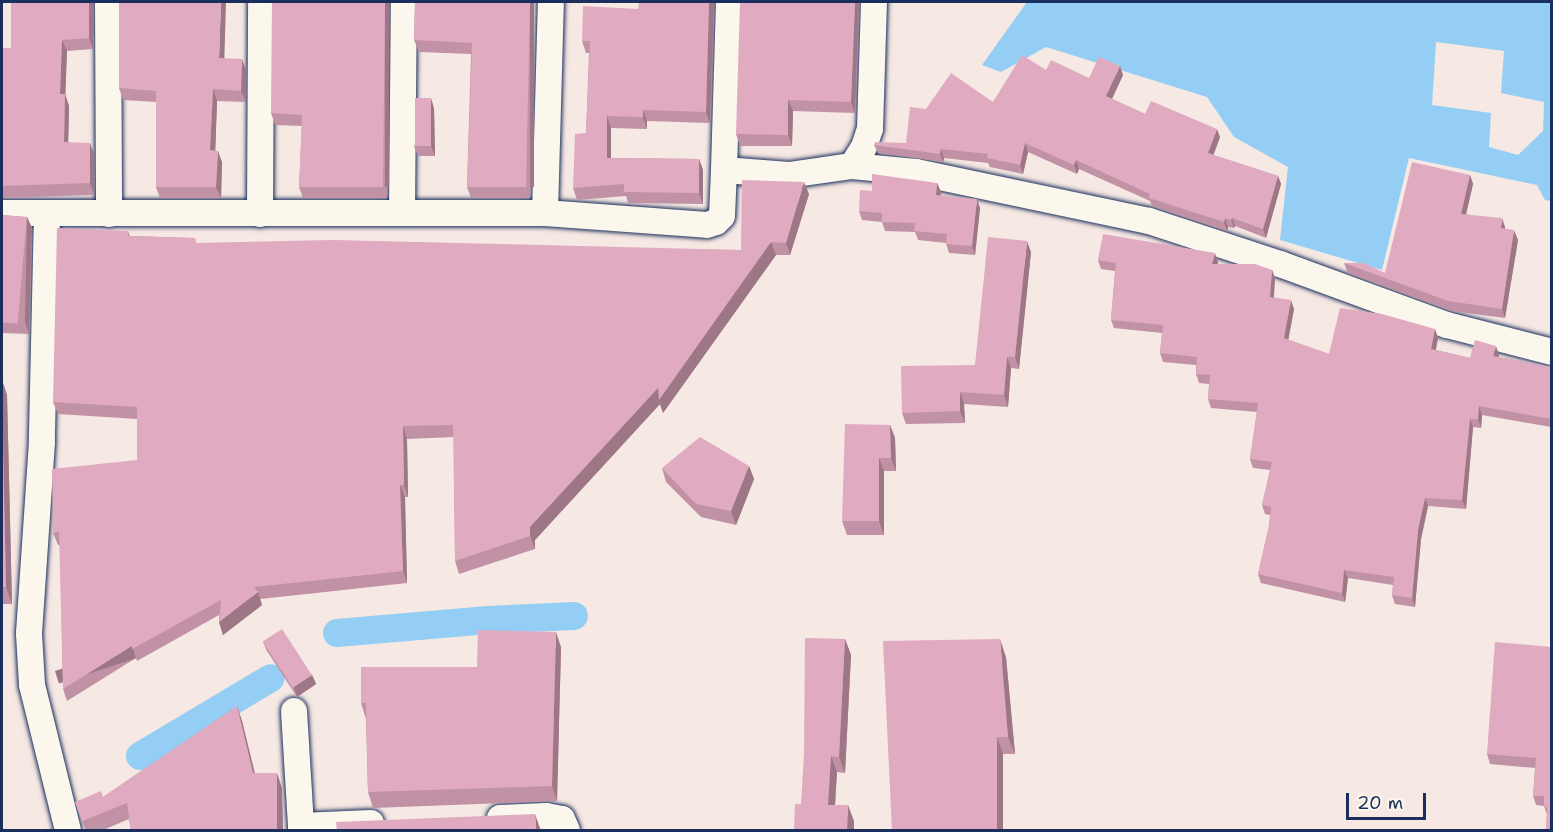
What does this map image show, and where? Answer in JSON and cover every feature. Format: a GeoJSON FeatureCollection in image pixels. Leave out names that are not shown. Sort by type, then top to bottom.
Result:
{"type":"FeatureCollection","features":[{"type":"Feature","properties":{"kind":"street"},"geometry":{"type":"LineString","coordinates":[[108,2],[109,214]]}},
{"type":"Feature","properties":{"kind":"street"},"geometry":{"type":"LineString","coordinates":[[260,214],[261,2]]}},
{"type":"Feature","properties":{"kind":"street"},"geometry":{"type":"LineString","coordinates":[[402,213],[404,2]]}},
{"type":"Feature","properties":{"kind":"street"},"geometry":{"type":"LineString","coordinates":[[545,213],[551,2]]}},
{"type":"Feature","properties":{"kind":"street"},"geometry":{"type":"LineString","coordinates":[[2,213],[545,213],[707,225],[716,222],[722,216],[729,2]]}},
{"type":"Feature","properties":{"kind":"street"},"geometry":{"type":"LineString","coordinates":[[859,167],[870,129],[874,2]]}},
{"type":"Feature","properties":{"kind":"street"},"geometry":{"type":"LineString","coordinates":[[724,170],[789,175],[859,167],[916,172],[1149,221],[1280,264],[1448,326],[1551,352]]}},
{"type":"Feature","properties":{"kind":"street"},"geometry":{"type":"LineString","coordinates":[[47,213],[42,442],[29,634],[32,685],[68,831]]}},
{"type":"Feature","properties":{"kind":"street"},"geometry":{"type":"LineString","coordinates":[[294,711],[301,828],[394,822]]}},
{"type":"Feature","properties":{"kind":"street"},"geometry":{"type":"LineString","coordinates":[[476,819],[546,816],[562,819],[567,831]]}},
{"type":"Feature","properties":{"kind":"water"},"geometry":{"type":"Polygon","coordinates":[[[1027,2],[1551,2],[1551,201],[1545,200],[1537,185],[1409,158],[1382,270],[1280,240],[1288,167],[1234,137],[1207,97],[1046,47],[1001,72],[982,65],[1027,2]],[[1436,42],[1432,105],[1491,113],[1489,147],[1518,155],[1543,131],[1544,102],[1501,93],[1504,51],[1436,42]]]}},
{"type":"Feature","properties":{"kind":"building"},"geometry":{"type":"Polygon","coordinates":[[[11,2],[89,2],[89,38],[62,40],[60,94],[65,94],[64,142],[90,143],[90,183],[2,186],[2,48],[11,48],[11,2]]]}},
{"type":"Feature","properties":{"kind":"building"},"geometry":{"type":"Polygon","coordinates":[[[119,2],[221,2],[219,58],[242,59],[241,91],[213,89],[210,150],[218,151],[216,187],[156,187],[156,91],[119,88],[119,2]]]}},
{"type":"Feature","properties":{"kind":"building"},"geometry":{"type":"Polygon","coordinates":[[[272,2],[385,2],[383,187],[299,187],[302,115],[271,113],[272,2]]]}},
{"type":"Feature","properties":{"kind":"building"},"geometry":{"type":"Polygon","coordinates":[[[415,2],[530,2],[526,187],[467,187],[472,43],[414,40],[415,2]]]}},
{"type":"Feature","properties":{"kind":"building"},"geometry":{"type":"Polygon","coordinates":[[[639,2],[709,2],[706,112],[643,110],[643,117],[607,116],[607,158],[699,159],[699,193],[624,192],[624,184],[573,188],[575,134],[586,133],[590,41],[582,41],[583,6],[638,9],[639,2]]]}},
{"type":"Feature","properties":{"kind":"building"},"geometry":{"type":"Polygon","coordinates":[[[740,2],[855,2],[851,102],[788,100],[788,135],[736,134],[740,2]]]}},
{"type":"Feature","properties":{"kind":"building"},"geometry":{"type":"Polygon","coordinates":[[[1022,55],[1046,70],[1051,60],[1089,78],[1099,57],[1120,66],[1106,96],[1145,114],[1151,101],[1217,129],[1208,153],[1278,176],[1263,229],[1232,218],[1231,220],[1225,218],[1224,222],[1149,198],[1150,194],[1076,160],[1074,165],[1025,143],[1020,165],[987,158],[988,154],[941,149],[940,154],[874,145],[875,142],[906,143],[910,107],[926,109],[951,73],[993,102],[1022,55]]]}},
{"type":"Feature","properties":{"kind":"building"},"geometry":{"type":"Polygon","coordinates":[[[415,98],[431,98],[431,146],[415,146],[415,98]]]}},
{"type":"Feature","properties":{"kind":"building"},"geometry":{"type":"Polygon","coordinates":[[[1412,162],[1470,175],[1461,214],[1502,218],[1501,228],[1514,230],[1502,309],[1448,301],[1344,263],[1364,263],[1385,273],[1412,162]]]}},
{"type":"Feature","properties":{"kind":"building"},"geometry":{"type":"Polygon","coordinates":[[[872,174],[937,183],[936,195],[977,199],[972,246],[946,244],[947,234],[914,231],[915,223],[882,222],[882,213],[859,211],[860,190],[872,191],[872,174]]]}},
{"type":"Feature","properties":{"kind":"building"},"geometry":{"type":"Polygon","coordinates":[[[742,180],[804,182],[786,243],[771,242],[659,400],[658,388],[530,527],[530,536],[455,561],[453,425],[403,426],[404,485],[400,485],[403,571],[254,587],[258,592],[219,622],[221,600],[132,649],[132,646],[63,689],[59,532],[53,533],[52,469],[137,460],[137,407],[53,402],[57,228],[128,231],[128,236],[195,238],[195,243],[334,240],[741,250],[742,180]]]}},
{"type":"Feature","properties":{"kind":"building"},"geometry":{"type":"Polygon","coordinates":[[[2,215],[27,217],[18,324],[2,322],[2,215]]]}},
{"type":"Feature","properties":{"kind":"building"},"geometry":{"type":"Polygon","coordinates":[[[1103,234],[1215,253],[1212,264],[1255,264],[1272,270],[1270,297],[1291,300],[1284,338],[1329,354],[1340,308],[1382,314],[1435,329],[1431,349],[1470,358],[1475,340],[1496,346],[1493,356],[1551,367],[1551,419],[1479,406],[1478,419],[1470,419],[1462,500],[1425,498],[1418,530],[1412,598],[1392,595],[1394,577],[1344,570],[1342,593],[1258,574],[1269,526],[1271,507],[1262,505],[1272,462],[1250,459],[1258,403],[1208,399],[1210,375],[1196,374],[1197,357],[1160,353],[1163,325],[1111,320],[1116,263],[1098,260],[1103,234]]]}},
{"type":"Feature","properties":{"kind":"building"},"geometry":{"type":"Polygon","coordinates":[[[988,237],[1027,241],[1015,357],[1007,357],[1004,395],[960,392],[960,411],[902,413],[901,366],[975,365],[988,237]]]}},
{"type":"Feature","properties":{"kind":"building"},"geometry":{"type":"Polygon","coordinates":[[[2,408],[6,587],[2,587],[2,408]]]}},
{"type":"Feature","properties":{"kind":"building"},"geometry":{"type":"Polygon","coordinates":[[[845,424],[890,425],[891,458],[879,458],[879,521],[842,521],[845,424]]]}},
{"type":"Feature","properties":{"kind":"building"},"geometry":{"type":"Polygon","coordinates":[[[700,437],[749,466],[731,511],[696,504],[662,468],[700,437]]]}},
{"type":"Feature","properties":{"kind":"building"},"geometry":{"type":"Polygon","coordinates":[[[282,629],[312,675],[293,688],[263,642],[282,629]]]}},
{"type":"Feature","properties":{"kind":"building"},"geometry":{"type":"Polygon","coordinates":[[[478,630],[556,632],[552,786],[368,792],[366,703],[361,703],[361,667],[477,667],[478,630]]]}},
{"type":"Feature","properties":{"kind":"building"},"geometry":{"type":"Polygon","coordinates":[[[805,638],[845,639],[839,757],[831,756],[828,805],[848,805],[847,831],[794,831],[795,804],[801,804],[804,754],[805,638]]]}},
{"type":"Feature","properties":{"kind":"building"},"geometry":{"type":"Polygon","coordinates":[[[1000,639],[1008,737],[997,737],[997,831],[892,831],[883,641],[1000,639]]]}},
{"type":"Feature","properties":{"kind":"building"},"geometry":{"type":"Polygon","coordinates":[[[1495,642],[1551,647],[1551,829],[1546,829],[1547,807],[1544,807],[1544,796],[1533,796],[1536,758],[1487,754],[1495,642]]]}},
{"type":"Feature","properties":{"kind":"building"},"geometry":{"type":"Polygon","coordinates":[[[237,706],[253,773],[277,773],[277,831],[131,831],[127,803],[82,821],[75,802],[101,791],[103,797],[237,706]]]}},
{"type":"Feature","properties":{"kind":"building"},"geometry":{"type":"Polygon","coordinates":[[[535,814],[536,831],[337,831],[336,822],[535,814]]]}},
{"type":"Feature","properties":{"kind":"waterway"},"geometry":{"type":"LineString","coordinates":[[337,633],[488,620],[574,616]]}},
{"type":"Feature","properties":{"kind":"waterway"},"geometry":{"type":"LineString","coordinates":[[140,756],[271,678]]}}]}
